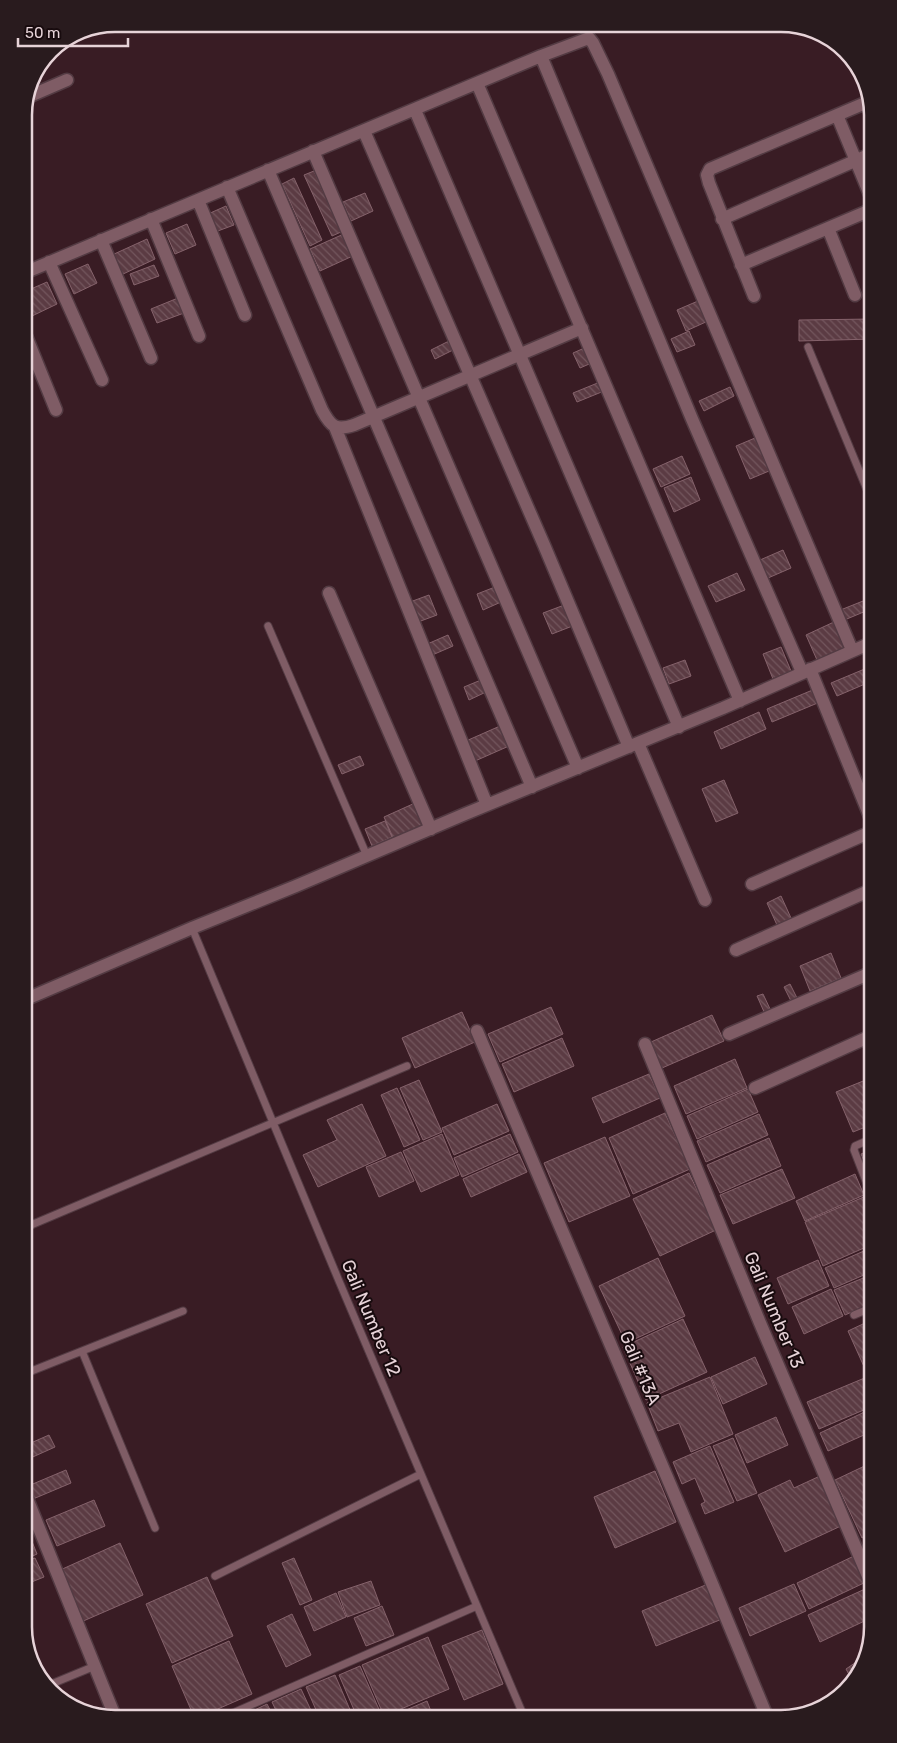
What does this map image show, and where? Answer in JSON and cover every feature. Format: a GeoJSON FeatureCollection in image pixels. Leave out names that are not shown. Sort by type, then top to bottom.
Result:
{"type":"FeatureCollection","features":[{"type":"Feature","properties":{"kind":"street"},"geometry":{"type":"LineString","coordinates":[[33,269],[540,56],[589,38],[594,43],[852,650]]}},
{"type":"Feature","properties":{"kind":"street"},"geometry":{"type":"LineString","coordinates":[[540,56],[692,419],[864,803]]}},
{"type":"Feature","properties":{"kind":"street"},"geometry":{"type":"LineString","coordinates":[[35,94],[67,80]]}},
{"type":"Feature","properties":{"kind":"street"},"geometry":{"type":"LineString","coordinates":[[478,83],[740,701]]}},
{"type":"Feature","properties":{"kind":"street"},"geometry":{"type":"LineString","coordinates":[[754,296],[709,184],[707,175],[710,169],[863,104]]}},
{"type":"Feature","properties":{"kind":"street"},"geometry":{"type":"LineString","coordinates":[[415,110],[679,726]]}},
{"type":"Feature","properties":{"kind":"street"},"geometry":{"type":"LineString","coordinates":[[837,114],[864,180]]}},
{"type":"Feature","properties":{"kind":"street"},"geometry":{"type":"LineString","coordinates":[[364,131],[544,545],[705,900]]}},
{"type":"Feature","properties":{"kind":"street"},"geometry":{"type":"LineString","coordinates":[[313,151],[578,768]]}},
{"type":"Feature","properties":{"kind":"street"},"geometry":{"type":"LineString","coordinates":[[722,219],[864,157]]}},
{"type":"Feature","properties":{"kind":"street"},"geometry":{"type":"LineString","coordinates":[[268,170],[532,787]]}},
{"type":"Feature","properties":{"kind":"street"},"geometry":{"type":"LineString","coordinates":[[227,187],[322,410],[328,421],[335,427],[487,805]]}},
{"type":"Feature","properties":{"kind":"street"},"geometry":{"type":"LineString","coordinates":[[198,200],[245,315]]}},
{"type":"Feature","properties":{"kind":"street"},"geometry":{"type":"LineString","coordinates":[[741,265],[864,213]]}},
{"type":"Feature","properties":{"kind":"street"},"geometry":{"type":"LineString","coordinates":[[152,219],[199,336]]}},
{"type":"Feature","properties":{"kind":"street"},"geometry":{"type":"LineString","coordinates":[[828,228],[855,295]]}},
{"type":"Feature","properties":{"kind":"street"},"geometry":{"type":"LineString","coordinates":[[101,240],[151,358]]}},
{"type":"Feature","properties":{"kind":"street"},"geometry":{"type":"LineString","coordinates":[[49,262],[102,380]]}},
{"type":"Feature","properties":{"kind":"street"},"geometry":{"type":"LineString","coordinates":[[335,427],[343,428],[374,417],[582,328]]}},
{"type":"Feature","properties":{"kind":"street"},"geometry":{"type":"LineString","coordinates":[[33,353],[56,410]]}},
{"type":"Feature","properties":{"kind":"street"},"geometry":{"type":"LineString","coordinates":[[328,593],[431,829]]}},
{"type":"Feature","properties":{"kind":"street"},"geometry":{"type":"LineString","coordinates":[[32,996],[192,928],[740,701],[864,645]]}},
{"type":"Feature","properties":{"kind":"street"},"geometry":{"type":"LineString","coordinates":[[752,884],[864,835]]}},
{"type":"Feature","properties":{"kind":"street"},"geometry":{"type":"LineString","coordinates":[[736,950],[864,893]]}},
{"type":"Feature","properties":{"kind":"street"},"geometry":{"type":"LineString","coordinates":[[729,1034],[864,976]]}},
{"type":"Feature","properties":{"kind":"street","name":"Gali #13A"},"geometry":{"type":"LineString","coordinates":[[477,1031],[764,1710]]}},
{"type":"Feature","properties":{"kind":"street"},"geometry":{"type":"LineString","coordinates":[[754,1088],[864,1040]]}},
{"type":"Feature","properties":{"kind":"street","name":"Gali Number 13"},"geometry":{"type":"LineString","coordinates":[[645,1044],[760,1323],[864,1567]]}},
{"type":"Feature","properties":{"kind":"street"},"geometry":{"type":"LineString","coordinates":[[32,1511],[112,1710]]}},
{"type":"Feature","properties":{"kind":"lane"},"geometry":{"type":"LineString","coordinates":[[808,346],[864,482]]}},
{"type":"Feature","properties":{"kind":"lane"},"geometry":{"type":"LineString","coordinates":[[268,626],[367,856]]}},
{"type":"Feature","properties":{"kind":"lane","name":"Gali Number 12"},"geometry":{"type":"LineString","coordinates":[[192,928],[521,1710]]}},
{"type":"Feature","properties":{"kind":"lane"},"geometry":{"type":"LineString","coordinates":[[32,1224],[407,1066]]}},
{"type":"Feature","properties":{"kind":"lane"},"geometry":{"type":"LineString","coordinates":[[864,1142],[855,1146],[854,1150],[864,1176]]}},
{"type":"Feature","properties":{"kind":"lane"},"geometry":{"type":"LineString","coordinates":[[32,1371],[183,1310]]}},
{"type":"Feature","properties":{"kind":"lane"},"geometry":{"type":"LineString","coordinates":[[854,1315],[864,1311]]}},
{"type":"Feature","properties":{"kind":"lane"},"geometry":{"type":"LineString","coordinates":[[82,1351],[155,1528]]}},
{"type":"Feature","properties":{"kind":"lane"},"geometry":{"type":"LineString","coordinates":[[215,1576],[421,1474]]}},
{"type":"Feature","properties":{"kind":"lane"},"geometry":{"type":"LineString","coordinates":[[240,1710],[477,1606]]}},
{"type":"Feature","properties":{"kind":"lane"},"geometry":{"type":"LineString","coordinates":[[54,1683],[94,1666]]}},
{"type":"Feature","properties":{"kind":"building"},"geometry":{"type":"Polygon","coordinates":[[[314,171],[341,232],[332,236],[304,175],[314,171]]]}},
{"type":"Feature","properties":{"kind":"building"},"geometry":{"type":"Polygon","coordinates":[[[294,178],[322,240],[310,246],[282,184],[294,178]]]}},
{"type":"Feature","properties":{"kind":"building"},"geometry":{"type":"Polygon","coordinates":[[[365,193],[373,211],[351,221],[343,202],[365,193]]]}},
{"type":"Feature","properties":{"kind":"building"},"geometry":{"type":"Polygon","coordinates":[[[226,206],[234,225],[215,232],[208,214],[226,206]]]}},
{"type":"Feature","properties":{"kind":"building"},"geometry":{"type":"Polygon","coordinates":[[[187,224],[196,245],[175,254],[166,233],[187,224]]]}},
{"type":"Feature","properties":{"kind":"building"},"geometry":{"type":"Polygon","coordinates":[[[346,233],[357,254],[320,271],[310,249],[346,233]]]}},
{"type":"Feature","properties":{"kind":"building"},"geometry":{"type":"Polygon","coordinates":[[[147,239],[155,259],[121,275],[112,255],[147,239]]]}},
{"type":"Feature","properties":{"kind":"building"},"geometry":{"type":"Polygon","coordinates":[[[88,264],[97,283],[74,294],[65,274],[88,264]]]}},
{"type":"Feature","properties":{"kind":"building"},"geometry":{"type":"Polygon","coordinates":[[[154,265],[159,276],[134,285],[130,274],[154,265]]]}},
{"type":"Feature","properties":{"kind":"building"},"geometry":{"type":"Polygon","coordinates":[[[47,282],[57,304],[33,316],[33,288],[47,282]]]}},
{"type":"Feature","properties":{"kind":"building"},"geometry":{"type":"Polygon","coordinates":[[[178,298],[184,313],[157,323],[151,309],[178,298]]]}},
{"type":"Feature","properties":{"kind":"building"},"geometry":{"type":"Polygon","coordinates":[[[698,301],[708,321],[686,331],[677,310],[698,301]]]}},
{"type":"Feature","properties":{"kind":"building"},"geometry":{"type":"Polygon","coordinates":[[[864,319],[864,339],[799,341],[799,320],[864,319]]]}},
{"type":"Feature","properties":{"kind":"building"},"geometry":{"type":"Polygon","coordinates":[[[689,331],[695,345],[677,352],[671,339],[689,331]]]}},
{"type":"Feature","properties":{"kind":"building"},"geometry":{"type":"Polygon","coordinates":[[[451,340],[455,349],[435,359],[431,350],[451,340]]]}},
{"type":"Feature","properties":{"kind":"building"},"geometry":{"type":"Polygon","coordinates":[[[589,346],[596,361],[580,368],[573,353],[589,346]]]}},
{"type":"Feature","properties":{"kind":"building"},"geometry":{"type":"Polygon","coordinates":[[[600,382],[604,391],[577,402],[573,393],[600,382]]]}},
{"type":"Feature","properties":{"kind":"building"},"geometry":{"type":"Polygon","coordinates":[[[730,387],[734,396],[704,411],[699,401],[730,387]]]}},
{"type":"Feature","properties":{"kind":"building"},"geometry":{"type":"Polygon","coordinates":[[[755,438],[769,471],[750,479],[736,446],[755,438]]]}},
{"type":"Feature","properties":{"kind":"building"},"geometry":{"type":"Polygon","coordinates":[[[682,456],[690,474],[661,487],[653,469],[682,456]]]}},
{"type":"Feature","properties":{"kind":"building"},"geometry":{"type":"Polygon","coordinates":[[[691,477],[700,500],[674,512],[664,488],[691,477]]]}},
{"type":"Feature","properties":{"kind":"building"},"geometry":{"type":"Polygon","coordinates":[[[783,550],[791,568],[768,578],[760,560],[783,550]]]}},
{"type":"Feature","properties":{"kind":"building"},"geometry":{"type":"Polygon","coordinates":[[[737,573],[745,590],[716,602],[708,586],[737,573]]]}},
{"type":"Feature","properties":{"kind":"building"},"geometry":{"type":"Polygon","coordinates":[[[495,587],[501,602],[483,610],[477,594],[495,587]]]}},
{"type":"Feature","properties":{"kind":"building"},"geometry":{"type":"Polygon","coordinates":[[[429,595],[437,615],[418,622],[410,602],[429,595]]]}},
{"type":"Feature","properties":{"kind":"building"},"geometry":{"type":"Polygon","coordinates":[[[863,601],[864,612],[842,621],[838,611],[863,601]]]}},
{"type":"Feature","properties":{"kind":"building"},"geometry":{"type":"Polygon","coordinates":[[[567,604],[575,625],[552,634],[543,613],[567,604]]]}},
{"type":"Feature","properties":{"kind":"building"},"geometry":{"type":"Polygon","coordinates":[[[836,621],[847,647],[817,660],[806,635],[836,621]]]}},
{"type":"Feature","properties":{"kind":"building"},"geometry":{"type":"Polygon","coordinates":[[[448,635],[453,646],[430,656],[425,645],[448,635]]]}},
{"type":"Feature","properties":{"kind":"building"},"geometry":{"type":"Polygon","coordinates":[[[781,647],[791,671],[773,679],[763,654],[781,647]]]}},
{"type":"Feature","properties":{"kind":"building"},"geometry":{"type":"Polygon","coordinates":[[[685,660],[691,676],[669,684],[663,668],[685,660]]]}},
{"type":"Feature","properties":{"kind":"building"},"geometry":{"type":"Polygon","coordinates":[[[864,669],[864,684],[837,696],[831,683],[864,669]]]}},
{"type":"Feature","properties":{"kind":"building"},"geometry":{"type":"Polygon","coordinates":[[[481,680],[486,692],[469,700],[464,687],[481,680]]]}},
{"type":"Feature","properties":{"kind":"building"},"geometry":{"type":"Polygon","coordinates":[[[815,689],[820,702],[772,722],[767,709],[815,689]]]}},
{"type":"Feature","properties":{"kind":"building"},"geometry":{"type":"Polygon","coordinates":[[[759,712],[766,729],[721,749],[714,732],[759,712]]]}},
{"type":"Feature","properties":{"kind":"building"},"geometry":{"type":"Polygon","coordinates":[[[500,726],[509,746],[475,761],[466,741],[500,726]]]}},
{"type":"Feature","properties":{"kind":"building"},"geometry":{"type":"Polygon","coordinates":[[[360,756],[364,765],[342,774],[338,765],[360,756]]]}},
{"type":"Feature","properties":{"kind":"building"},"geometry":{"type":"Polygon","coordinates":[[[724,780],[738,813],[716,822],[702,789],[724,780]]]}},
{"type":"Feature","properties":{"kind":"building"},"geometry":{"type":"Polygon","coordinates":[[[415,803],[425,826],[394,840],[384,817],[415,803]]]}},
{"type":"Feature","properties":{"kind":"building"},"geometry":{"type":"Polygon","coordinates":[[[385,821],[392,837],[372,846],[365,829],[385,821]]]}},
{"type":"Feature","properties":{"kind":"building"},"geometry":{"type":"Polygon","coordinates":[[[781,896],[791,918],[777,925],[767,903],[781,896]]]}},
{"type":"Feature","properties":{"kind":"building"},"geometry":{"type":"Polygon","coordinates":[[[831,953],[841,978],[810,991],[800,966],[831,953]]]}},
{"type":"Feature","properties":{"kind":"building"},"geometry":{"type":"Polygon","coordinates":[[[790,984],[797,998],[791,1001],[784,987],[790,984]]]}},
{"type":"Feature","properties":{"kind":"building"},"geometry":{"type":"Polygon","coordinates":[[[763,994],[771,1011],[765,1014],[757,996],[763,994]]]}},
{"type":"Feature","properties":{"kind":"building"},"geometry":{"type":"Polygon","coordinates":[[[551,1007],[563,1034],[500,1062],[488,1034],[551,1007]]]}},
{"type":"Feature","properties":{"kind":"building"},"geometry":{"type":"Polygon","coordinates":[[[462,1012],[475,1042],[415,1068],[402,1038],[462,1012]]]}},
{"type":"Feature","properties":{"kind":"building"},"geometry":{"type":"Polygon","coordinates":[[[712,1015],[724,1041],[662,1068],[651,1042],[712,1015]]]}},
{"type":"Feature","properties":{"kind":"building"},"geometry":{"type":"Polygon","coordinates":[[[562,1038],[574,1066],[514,1092],[502,1064],[562,1038]]]}},
{"type":"Feature","properties":{"kind":"building"},"geometry":{"type":"Polygon","coordinates":[[[735,1059],[747,1088],[686,1114],[674,1086],[735,1059]]]}},
{"type":"Feature","properties":{"kind":"building"},"geometry":{"type":"Polygon","coordinates":[[[649,1074],[660,1098],[603,1123],[592,1098],[649,1074]]]}},
{"type":"Feature","properties":{"kind":"building"},"geometry":{"type":"Polygon","coordinates":[[[419,1080],[442,1132],[423,1140],[400,1088],[419,1080]]]}},
{"type":"Feature","properties":{"kind":"building"},"geometry":{"type":"Polygon","coordinates":[[[864,1081],[864,1128],[853,1132],[836,1092],[864,1081]]]}},
{"type":"Feature","properties":{"kind":"building"},"geometry":{"type":"Polygon","coordinates":[[[397,1088],[420,1140],[404,1147],[381,1095],[397,1088]]]}},
{"type":"Feature","properties":{"kind":"building"},"geometry":{"type":"Polygon","coordinates":[[[748,1089],[758,1112],[697,1139],[687,1116],[748,1089]]]}},
{"type":"Feature","properties":{"kind":"building"},"geometry":{"type":"Polygon","coordinates":[[[362,1104],[386,1156],[318,1187],[303,1155],[337,1140],[327,1120],[362,1104]]]}},
{"type":"Feature","properties":{"kind":"building"},"geometry":{"type":"Polygon","coordinates":[[[497,1104],[509,1131],[454,1155],[442,1128],[497,1104]]]}},
{"type":"Feature","properties":{"kind":"building"},"geometry":{"type":"Polygon","coordinates":[[[665,1113],[690,1169],[633,1194],[609,1138],[665,1113]]]}},
{"type":"Feature","properties":{"kind":"building"},"geometry":{"type":"Polygon","coordinates":[[[759,1114],[768,1135],[706,1162],[697,1141],[759,1114]]]}},
{"type":"Feature","properties":{"kind":"building"},"geometry":{"type":"Polygon","coordinates":[[[442,1134],[459,1175],[421,1192],[403,1151],[442,1134]]]}},
{"type":"Feature","properties":{"kind":"building"},"geometry":{"type":"Polygon","coordinates":[[[510,1134],[518,1152],[462,1177],[454,1158],[510,1134]]]}},
{"type":"Feature","properties":{"kind":"building"},"geometry":{"type":"Polygon","coordinates":[[[605,1137],[630,1196],[569,1222],[544,1163],[605,1137]]]}},
{"type":"Feature","properties":{"kind":"building"},"geometry":{"type":"Polygon","coordinates":[[[769,1138],[781,1166],[720,1193],[707,1165],[769,1138]]]}},
{"type":"Feature","properties":{"kind":"building"},"geometry":{"type":"Polygon","coordinates":[[[401,1152],[414,1181],[379,1197],[366,1167],[401,1152]]]}},
{"type":"Feature","properties":{"kind":"building"},"geometry":{"type":"Polygon","coordinates":[[[519,1154],[527,1172],[471,1197],[463,1179],[519,1154]]]}},
{"type":"Feature","properties":{"kind":"building"},"geometry":{"type":"Polygon","coordinates":[[[782,1169],[795,1198],[733,1224],[720,1195],[782,1169]]]}},
{"type":"Feature","properties":{"kind":"building"},"geometry":{"type":"Polygon","coordinates":[[[689,1173],[716,1230],[660,1256],[633,1199],[689,1173]]]}},
{"type":"Feature","properties":{"kind":"building"},"geometry":{"type":"Polygon","coordinates":[[[855,1174],[864,1195],[805,1221],[796,1201],[855,1174]]]}},
{"type":"Feature","properties":{"kind":"building"},"geometry":{"type":"Polygon","coordinates":[[[864,1197],[864,1248],[823,1266],[805,1222],[864,1197]]]}},
{"type":"Feature","properties":{"kind":"building"},"geometry":{"type":"Polygon","coordinates":[[[864,1251],[864,1275],[834,1288],[825,1268],[864,1251]]]}},
{"type":"Feature","properties":{"kind":"building"},"geometry":{"type":"Polygon","coordinates":[[[658,1258],[685,1316],[626,1343],[599,1286],[658,1258]]]}},
{"type":"Feature","properties":{"kind":"building"},"geometry":{"type":"Polygon","coordinates":[[[818,1260],[829,1286],[788,1304],[777,1278],[818,1260]]]}},
{"type":"Feature","properties":{"kind":"building"},"geometry":{"type":"Polygon","coordinates":[[[864,1278],[864,1307],[845,1315],[834,1290],[864,1278]]]}},
{"type":"Feature","properties":{"kind":"building"},"geometry":{"type":"Polygon","coordinates":[[[831,1289],[843,1316],[804,1334],[792,1307],[831,1289]]]}},
{"type":"Feature","properties":{"kind":"building"},"geometry":{"type":"Polygon","coordinates":[[[683,1319],[707,1372],[646,1400],[623,1347],[683,1319]]]}},
{"type":"Feature","properties":{"kind":"building"},"geometry":{"type":"Polygon","coordinates":[[[864,1323],[864,1367],[848,1331],[864,1323]]]}},
{"type":"Feature","properties":{"kind":"building"},"geometry":{"type":"Polygon","coordinates":[[[755,1357],[767,1384],[723,1404],[711,1377],[755,1357]]]}},
{"type":"Feature","properties":{"kind":"building"},"geometry":{"type":"Polygon","coordinates":[[[710,1377],[733,1434],[691,1452],[679,1423],[658,1431],[647,1403],[710,1377]]]}},
{"type":"Feature","properties":{"kind":"building"},"geometry":{"type":"Polygon","coordinates":[[[864,1378],[864,1410],[819,1429],[807,1402],[864,1378]]]}},
{"type":"Feature","properties":{"kind":"building"},"geometry":{"type":"Polygon","coordinates":[[[864,1412],[864,1435],[828,1451],[820,1433],[864,1412]]]}},
{"type":"Feature","properties":{"kind":"building"},"geometry":{"type":"Polygon","coordinates":[[[776,1417],[788,1445],[747,1463],[735,1435],[776,1417]]]}},
{"type":"Feature","properties":{"kind":"building"},"geometry":{"type":"Polygon","coordinates":[[[49,1435],[55,1447],[32,1457],[32,1442],[49,1435]]]}},
{"type":"Feature","properties":{"kind":"building"},"geometry":{"type":"Polygon","coordinates":[[[733,1438],[757,1493],[737,1501],[713,1446],[733,1438]]]}},
{"type":"Feature","properties":{"kind":"building"},"geometry":{"type":"Polygon","coordinates":[[[710,1446],[734,1502],[705,1514],[701,1504],[705,1502],[695,1478],[682,1484],[673,1462],[710,1446]]]}},
{"type":"Feature","properties":{"kind":"building"},"geometry":{"type":"Polygon","coordinates":[[[864,1466],[864,1537],[862,1538],[835,1480],[864,1466]]]}},
{"type":"Feature","properties":{"kind":"building"},"geometry":{"type":"Polygon","coordinates":[[[66,1470],[71,1483],[33,1499],[32,1484],[66,1470]]]}},
{"type":"Feature","properties":{"kind":"building"},"geometry":{"type":"Polygon","coordinates":[[[655,1471],[676,1522],[615,1548],[594,1497],[655,1471]]]}},
{"type":"Feature","properties":{"kind":"building"},"geometry":{"type":"Polygon","coordinates":[[[820,1476],[843,1525],[785,1552],[758,1495],[790,1480],[794,1488],[820,1476]]]}},
{"type":"Feature","properties":{"kind":"building"},"geometry":{"type":"Polygon","coordinates":[[[94,1500],[105,1526],[57,1546],[46,1520],[94,1500]]]}},
{"type":"Feature","properties":{"kind":"building"},"geometry":{"type":"Polygon","coordinates":[[[32,1542],[37,1554],[32,1556],[32,1542]]]}},
{"type":"Feature","properties":{"kind":"building"},"geometry":{"type":"Polygon","coordinates":[[[120,1543],[143,1595],[81,1622],[58,1571],[120,1543]]]}},
{"type":"Feature","properties":{"kind":"building"},"geometry":{"type":"Polygon","coordinates":[[[854,1556],[864,1578],[864,1583],[809,1609],[797,1583],[854,1556]]]}},
{"type":"Feature","properties":{"kind":"building"},"geometry":{"type":"Polygon","coordinates":[[[35,1558],[44,1577],[32,1582],[32,1559],[35,1558]]]}},
{"type":"Feature","properties":{"kind":"building"},"geometry":{"type":"Polygon","coordinates":[[[294,1558],[312,1600],[300,1605],[282,1563],[294,1558]]]}},
{"type":"Feature","properties":{"kind":"building"},"geometry":{"type":"Polygon","coordinates":[[[207,1577],[233,1636],[172,1663],[146,1604],[207,1577]]]}},
{"type":"Feature","properties":{"kind":"building"},"geometry":{"type":"Polygon","coordinates":[[[371,1581],[380,1605],[347,1617],[338,1592],[371,1581]]]}},
{"type":"Feature","properties":{"kind":"building"},"geometry":{"type":"Polygon","coordinates":[[[708,1584],[722,1619],[656,1646],[642,1611],[708,1584]]]}},
{"type":"Feature","properties":{"kind":"building"},"geometry":{"type":"Polygon","coordinates":[[[794,1584],[806,1611],[750,1636],[739,1608],[794,1584]]]}},
{"type":"Feature","properties":{"kind":"building"},"geometry":{"type":"Polygon","coordinates":[[[864,1589],[864,1621],[820,1642],[808,1615],[864,1589]]]}},
{"type":"Feature","properties":{"kind":"building"},"geometry":{"type":"Polygon","coordinates":[[[336,1593],[346,1617],[314,1631],[304,1607],[336,1593]]]}},
{"type":"Feature","properties":{"kind":"building"},"geometry":{"type":"Polygon","coordinates":[[[382,1606],[394,1635],[366,1646],[354,1618],[382,1606]]]}},
{"type":"Feature","properties":{"kind":"building"},"geometry":{"type":"Polygon","coordinates":[[[292,1614],[311,1655],[286,1667],[267,1626],[292,1614]]]}},
{"type":"Feature","properties":{"kind":"building"},"geometry":{"type":"Polygon","coordinates":[[[482,1630],[503,1684],[464,1700],[442,1646],[482,1630]]]}},
{"type":"Feature","properties":{"kind":"building"},"geometry":{"type":"Polygon","coordinates":[[[428,1637],[449,1689],[398,1710],[381,1710],[362,1665],[428,1637]]]}},
{"type":"Feature","properties":{"kind":"building"},"geometry":{"type":"Polygon","coordinates":[[[229,1641],[252,1694],[216,1710],[191,1710],[172,1666],[229,1641]]]}},
{"type":"Feature","properties":{"kind":"building"},"geometry":{"type":"Polygon","coordinates":[[[857,1661],[849,1675],[846,1669],[857,1661]]]}},
{"type":"Feature","properties":{"kind":"building"},"geometry":{"type":"Polygon","coordinates":[[[360,1666],[379,1710],[354,1710],[339,1675],[360,1666]]]}},
{"type":"Feature","properties":{"kind":"building"},"geometry":{"type":"Polygon","coordinates":[[[335,1675],[350,1710],[316,1710],[306,1687],[335,1675]]]}},
{"type":"Feature","properties":{"kind":"building"},"geometry":{"type":"Polygon","coordinates":[[[301,1689],[311,1710],[276,1710],[272,1702],[301,1689]]]}},
{"type":"Feature","properties":{"kind":"building"},"geometry":{"type":"Polygon","coordinates":[[[427,1701],[430,1710],[406,1710],[427,1701]]]}},
{"type":"Feature","properties":{"kind":"building"},"geometry":{"type":"Polygon","coordinates":[[[267,1704],[270,1710],[255,1710],[267,1704]]]}}]}
